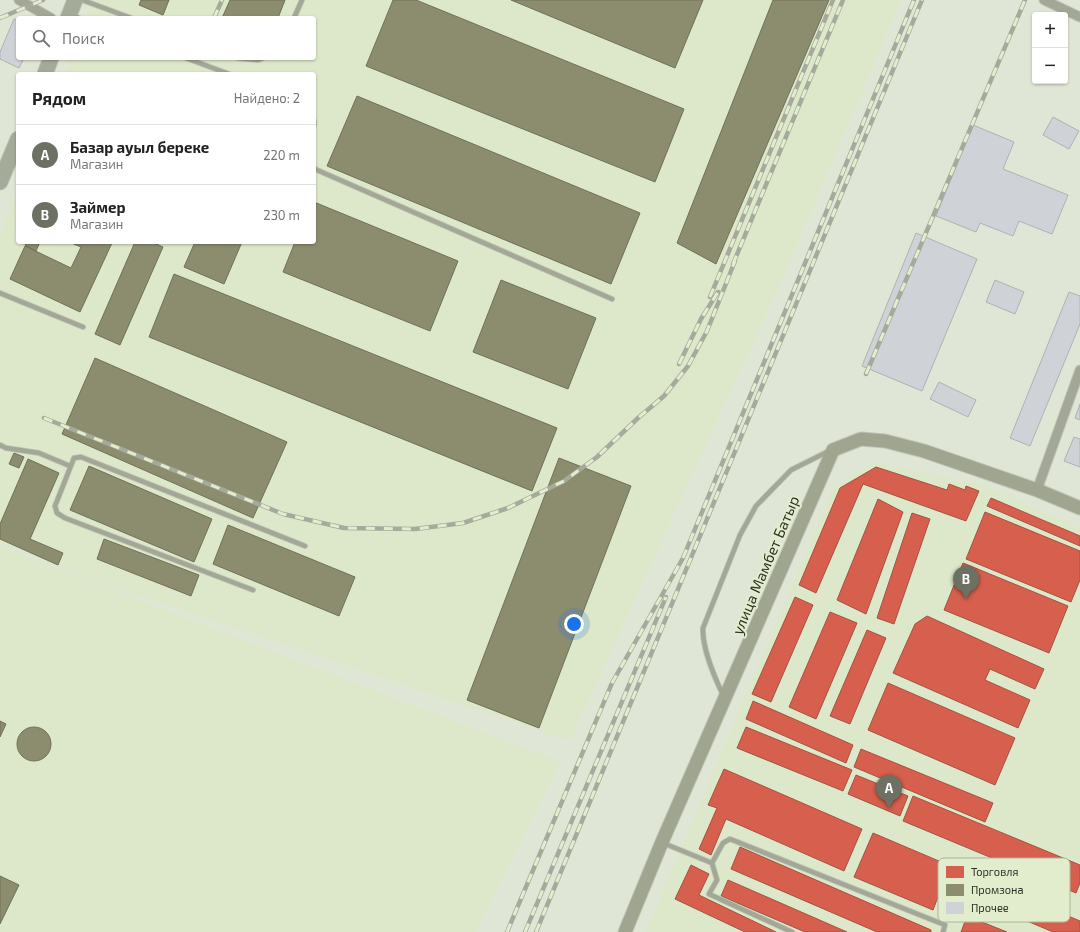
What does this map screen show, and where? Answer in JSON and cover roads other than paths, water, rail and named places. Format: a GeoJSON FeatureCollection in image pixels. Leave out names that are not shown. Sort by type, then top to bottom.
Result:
{"type":"FeatureCollection","features":[{"type":"Feature","properties":{"kind":"main road"},"geometry":{"type":"LineString","coordinates":[[72,16],[75,0]]}},
{"type":"Feature","properties":{"kind":"main road"},"geometry":{"type":"LineString","coordinates":[[46,72],[50,60]]}},
{"type":"Feature","properties":{"kind":"main road"},"geometry":{"type":"LineString","coordinates":[[0,182],[16,144]]}},
{"type":"Feature","properties":{"kind":"main road"},"geometry":{"type":"LineString","coordinates":[[832,450],[861,440],[885,440],[924,451],[1037,490],[1080,508]]}},
{"type":"Feature","properties":{"kind":"main road","name":"улица Мамбет Батыр"},"geometry":{"type":"LineString","coordinates":[[625,932],[662,842],[832,450]]}},
{"type":"Feature","properties":{"kind":"street"},"geometry":{"type":"LineString","coordinates":[[19,0],[48,16]]}},
{"type":"Feature","properties":{"kind":"street"},"geometry":{"type":"LineString","coordinates":[[1044,0],[1080,17]]}},
{"type":"Feature","properties":{"kind":"street"},"geometry":{"type":"LineString","coordinates":[[1037,490],[1080,370]]}},
{"type":"Feature","properties":{"kind":"lane"},"geometry":{"type":"LineString","coordinates":[[82,0],[126,16]]}},
{"type":"Feature","properties":{"kind":"lane"},"geometry":{"type":"LineString","coordinates":[[295,16],[302,0]]}},
{"type":"Feature","properties":{"kind":"lane"},"geometry":{"type":"LineString","coordinates":[[192,60],[224,72]]}},
{"type":"Feature","properties":{"kind":"lane"},"geometry":{"type":"LineString","coordinates":[[316,169],[612,300]]}},
{"type":"Feature","properties":{"kind":"lane"},"geometry":{"type":"LineString","coordinates":[[0,293],[83,327]]}},
{"type":"Feature","properties":{"kind":"lane"},"geometry":{"type":"LineString","coordinates":[[0,446],[39,453],[70,466]]}},
{"type":"Feature","properties":{"kind":"lane"},"geometry":{"type":"LineString","coordinates":[[725,698],[715,678],[704,643],[703,628],[740,535],[756,506],[791,470],[832,450]]}},
{"type":"Feature","properties":{"kind":"lane"},"geometry":{"type":"LineString","coordinates":[[253,590],[65,518],[57,513],[55,506],[74,458],[81,457],[306,546]]}},
{"type":"Feature","properties":{"kind":"lane"},"geometry":{"type":"LineString","coordinates":[[792,932],[709,894],[717,880],[712,863],[724,843],[730,838],[945,925],[943,932]]}},
{"type":"Feature","properties":{"kind":"lane"},"geometry":{"type":"LineString","coordinates":[[662,842],[712,863]]}},
{"type":"Feature","properties":{"kind":"railway"},"geometry":{"type":"LineString","coordinates":[[0,18],[43,0]]}},
{"type":"Feature","properties":{"kind":"railway"},"geometry":{"type":"LineString","coordinates":[[215,16],[222,0]]}},
{"type":"Feature","properties":{"kind":"railway"},"geometry":{"type":"LineString","coordinates":[[710,297],[833,0]]}},
{"type":"Feature","properties":{"kind":"railway"},"geometry":{"type":"LineString","coordinates":[[733,264],[843,0]]}},
{"type":"Feature","properties":{"kind":"railway"},"geometry":{"type":"LineString","coordinates":[[507,932],[612,683],[683,558],[914,0]]}},
{"type":"Feature","properties":{"kind":"railway"},"geometry":{"type":"LineString","coordinates":[[536,932],[922,0]]}},
{"type":"Feature","properties":{"kind":"railway"},"geometry":{"type":"LineString","coordinates":[[866,374],[1025,0]]}},
{"type":"Feature","properties":{"kind":"railway"},"geometry":{"type":"LineString","coordinates":[[44,418],[283,514],[344,528],[415,529],[463,523],[508,508],[564,481],[597,457],[638,418],[664,396],[688,366],[707,331],[735,261]]}},
{"type":"Feature","properties":{"kind":"railway"},"geometry":{"type":"LineString","coordinates":[[679,364],[701,319],[718,292]]}},
{"type":"Feature","properties":{"kind":"railway"},"geometry":{"type":"LineString","coordinates":[[525,932],[666,597]]}},
{"type":"Feature","properties":{"kind":"place","name":"Займер"},"geometry":{"type":"Point","coordinates":[966,599]}},
{"type":"Feature","properties":{"kind":"place","name":"Базар ауыл береке"},"geometry":{"type":"Point","coordinates":[889,808]}}]}
